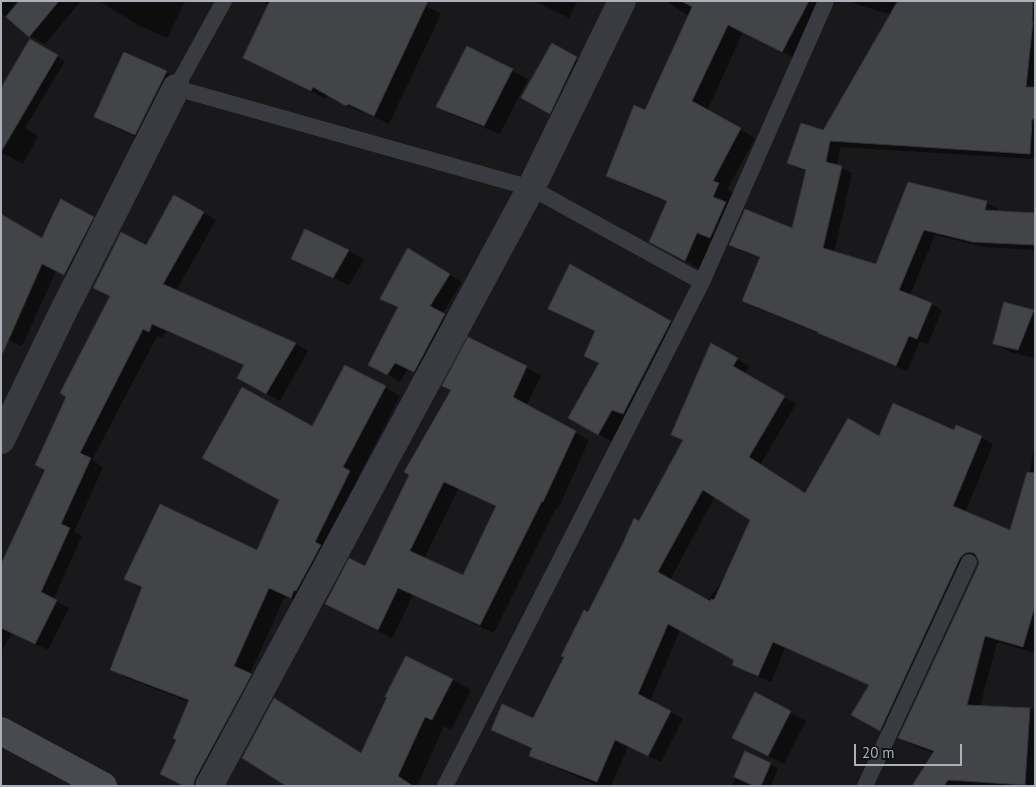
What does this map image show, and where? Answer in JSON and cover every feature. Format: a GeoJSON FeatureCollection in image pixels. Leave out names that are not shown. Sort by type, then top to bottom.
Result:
{"type":"FeatureCollection","features":[{"type":"Feature","properties":{"kind":"street"},"geometry":{"type":"LineString","coordinates":[[208,786],[531,188],[622,1]]}},
{"type":"Feature","properties":{"kind":"street"},"geometry":{"type":"LineString","coordinates":[[1,440],[176,88]]}},
{"type":"Feature","properties":{"kind":"street"},"geometry":{"type":"LineString","coordinates":[[1,731],[103,786]]}},
{"type":"Feature","properties":{"kind":"lane"},"geometry":{"type":"LineString","coordinates":[[224,1],[176,88],[531,188],[702,282]]}},
{"type":"Feature","properties":{"kind":"lane"},"geometry":{"type":"LineString","coordinates":[[445,786],[702,282],[826,1]]}},
{"type":"Feature","properties":{"kind":"lane"},"geometry":{"type":"LineString","coordinates":[[865,786],[969,562]]}},
{"type":"Feature","properties":{"kind":"building"},"geometry":{"type":"Polygon","coordinates":[[[19,1],[59,1],[29,37],[6,17],[19,1]]]}},
{"type":"Feature","properties":{"kind":"building"},"geometry":{"type":"Polygon","coordinates":[[[270,1],[428,1],[374,116],[348,104],[346,106],[313,87],[311,91],[243,58],[270,1]]]}},
{"type":"Feature","properties":{"kind":"building"},"geometry":{"type":"Polygon","coordinates":[[[681,1],[809,1],[782,52],[728,25],[692,101],[741,128],[713,181],[719,183],[713,197],[726,202],[710,238],[697,233],[685,261],[649,242],[667,201],[606,176],[634,105],[645,110],[692,7],[681,1]]]}},
{"type":"Feature","properties":{"kind":"building"},"geometry":{"type":"Polygon","coordinates":[[[898,1],[1033,1],[1033,21],[1026,87],[1035,87],[1035,119],[1032,119],[1030,154],[830,141],[826,162],[842,166],[823,248],[876,264],[908,182],[987,201],[985,210],[1035,213],[1035,245],[973,242],[924,230],[899,290],[932,303],[917,339],[909,336],[896,366],[742,301],[760,257],[729,245],[745,209],[792,228],[806,170],[787,163],[801,123],[823,130],[898,1]]]}},
{"type":"Feature","properties":{"kind":"building"},"geometry":{"type":"Polygon","coordinates":[[[30,39],[58,55],[1,152],[1,88],[30,39]]]}},
{"type":"Feature","properties":{"kind":"building"},"geometry":{"type":"Polygon","coordinates":[[[552,43],[577,57],[550,114],[521,98],[552,43]]]}},
{"type":"Feature","properties":{"kind":"building"},"geometry":{"type":"Polygon","coordinates":[[[467,46],[513,69],[484,126],[436,107],[467,46]]]}},
{"type":"Feature","properties":{"kind":"building"},"geometry":{"type":"Polygon","coordinates":[[[124,52],[167,71],[135,135],[94,117],[124,52]]]}},
{"type":"Feature","properties":{"kind":"building"},"geometry":{"type":"Polygon","coordinates":[[[174,195],[204,212],[163,284],[296,343],[266,394],[237,378],[244,365],[152,324],[149,332],[143,329],[80,453],[91,458],[61,524],[70,528],[41,592],[57,600],[35,644],[1,628],[1,564],[45,470],[35,465],[66,397],[60,393],[110,296],[93,288],[121,232],[146,245],[174,195]]]}},
{"type":"Feature","properties":{"kind":"building"},"geometry":{"type":"Polygon","coordinates":[[[61,199],[94,217],[64,275],[42,264],[1,357],[1,214],[42,238],[61,199]]]}},
{"type":"Feature","properties":{"kind":"building"},"geometry":{"type":"Polygon","coordinates":[[[305,229],[349,250],[333,278],[291,259],[305,229]]]}},
{"type":"Feature","properties":{"kind":"building"},"geometry":{"type":"Polygon","coordinates":[[[408,248],[450,274],[430,306],[445,314],[414,372],[395,363],[387,375],[368,365],[398,307],[380,299],[408,248]]]}},
{"type":"Feature","properties":{"kind":"building"},"geometry":{"type":"Polygon","coordinates":[[[570,264],[671,321],[623,414],[612,410],[598,435],[568,418],[599,363],[584,356],[595,331],[548,309],[570,264]]]}},
{"type":"Feature","properties":{"kind":"building"},"geometry":{"type":"Polygon","coordinates":[[[1004,302],[1034,310],[1018,350],[993,344],[1004,302]]]}},
{"type":"Feature","properties":{"kind":"building"},"geometry":{"type":"Polygon","coordinates":[[[468,337],[527,366],[513,397],[576,431],[543,502],[480,625],[398,588],[378,630],[325,604],[349,558],[365,566],[409,475],[404,472],[451,390],[442,386],[468,337]],[[444,482],[410,551],[463,575],[496,506],[444,482]]]}},
{"type":"Feature","properties":{"kind":"building"},"geometry":{"type":"Polygon","coordinates":[[[711,343],[738,358],[733,366],[785,396],[749,457],[805,493],[848,418],[879,436],[893,403],[954,430],[956,425],[982,436],[953,506],[1010,530],[1027,472],[1035,473],[1035,606],[1023,647],[985,636],[967,705],[1030,708],[1025,785],[948,780],[944,786],[912,786],[934,751],[898,738],[978,566],[977,557],[974,553],[969,552],[960,558],[880,731],[851,715],[869,685],[773,642],[758,676],[732,665],[734,660],[668,624],[638,694],[671,711],[648,756],[615,740],[597,782],[529,756],[532,748],[491,730],[502,704],[533,718],[564,657],[561,656],[584,610],[588,612],[634,518],[639,521],[683,440],[671,435],[711,343]],[[703,490],[658,572],[710,601],[711,599],[714,600],[750,520],[703,490]]]}},
{"type":"Feature","properties":{"kind":"building"},"geometry":{"type":"Polygon","coordinates":[[[345,365],[386,386],[343,467],[350,471],[315,542],[321,545],[291,598],[269,588],[234,666],[252,674],[193,786],[184,786],[160,774],[176,740],[173,738],[189,700],[110,670],[142,587],[124,579],[160,504],[257,550],[279,500],[202,458],[242,387],[312,426],[345,365]]]}},
{"type":"Feature","properties":{"kind":"building"},"geometry":{"type":"Polygon","coordinates":[[[406,656],[453,679],[432,720],[425,717],[398,776],[413,786],[286,786],[242,758],[274,698],[361,753],[387,697],[385,697],[406,656]]]}},
{"type":"Feature","properties":{"kind":"building"},"geometry":{"type":"Polygon","coordinates":[[[755,692],[791,711],[768,756],[732,738],[755,692]]]}},
{"type":"Feature","properties":{"kind":"building"},"geometry":{"type":"Polygon","coordinates":[[[745,751],[771,763],[761,786],[754,786],[734,777],[745,751]]]}}]}
